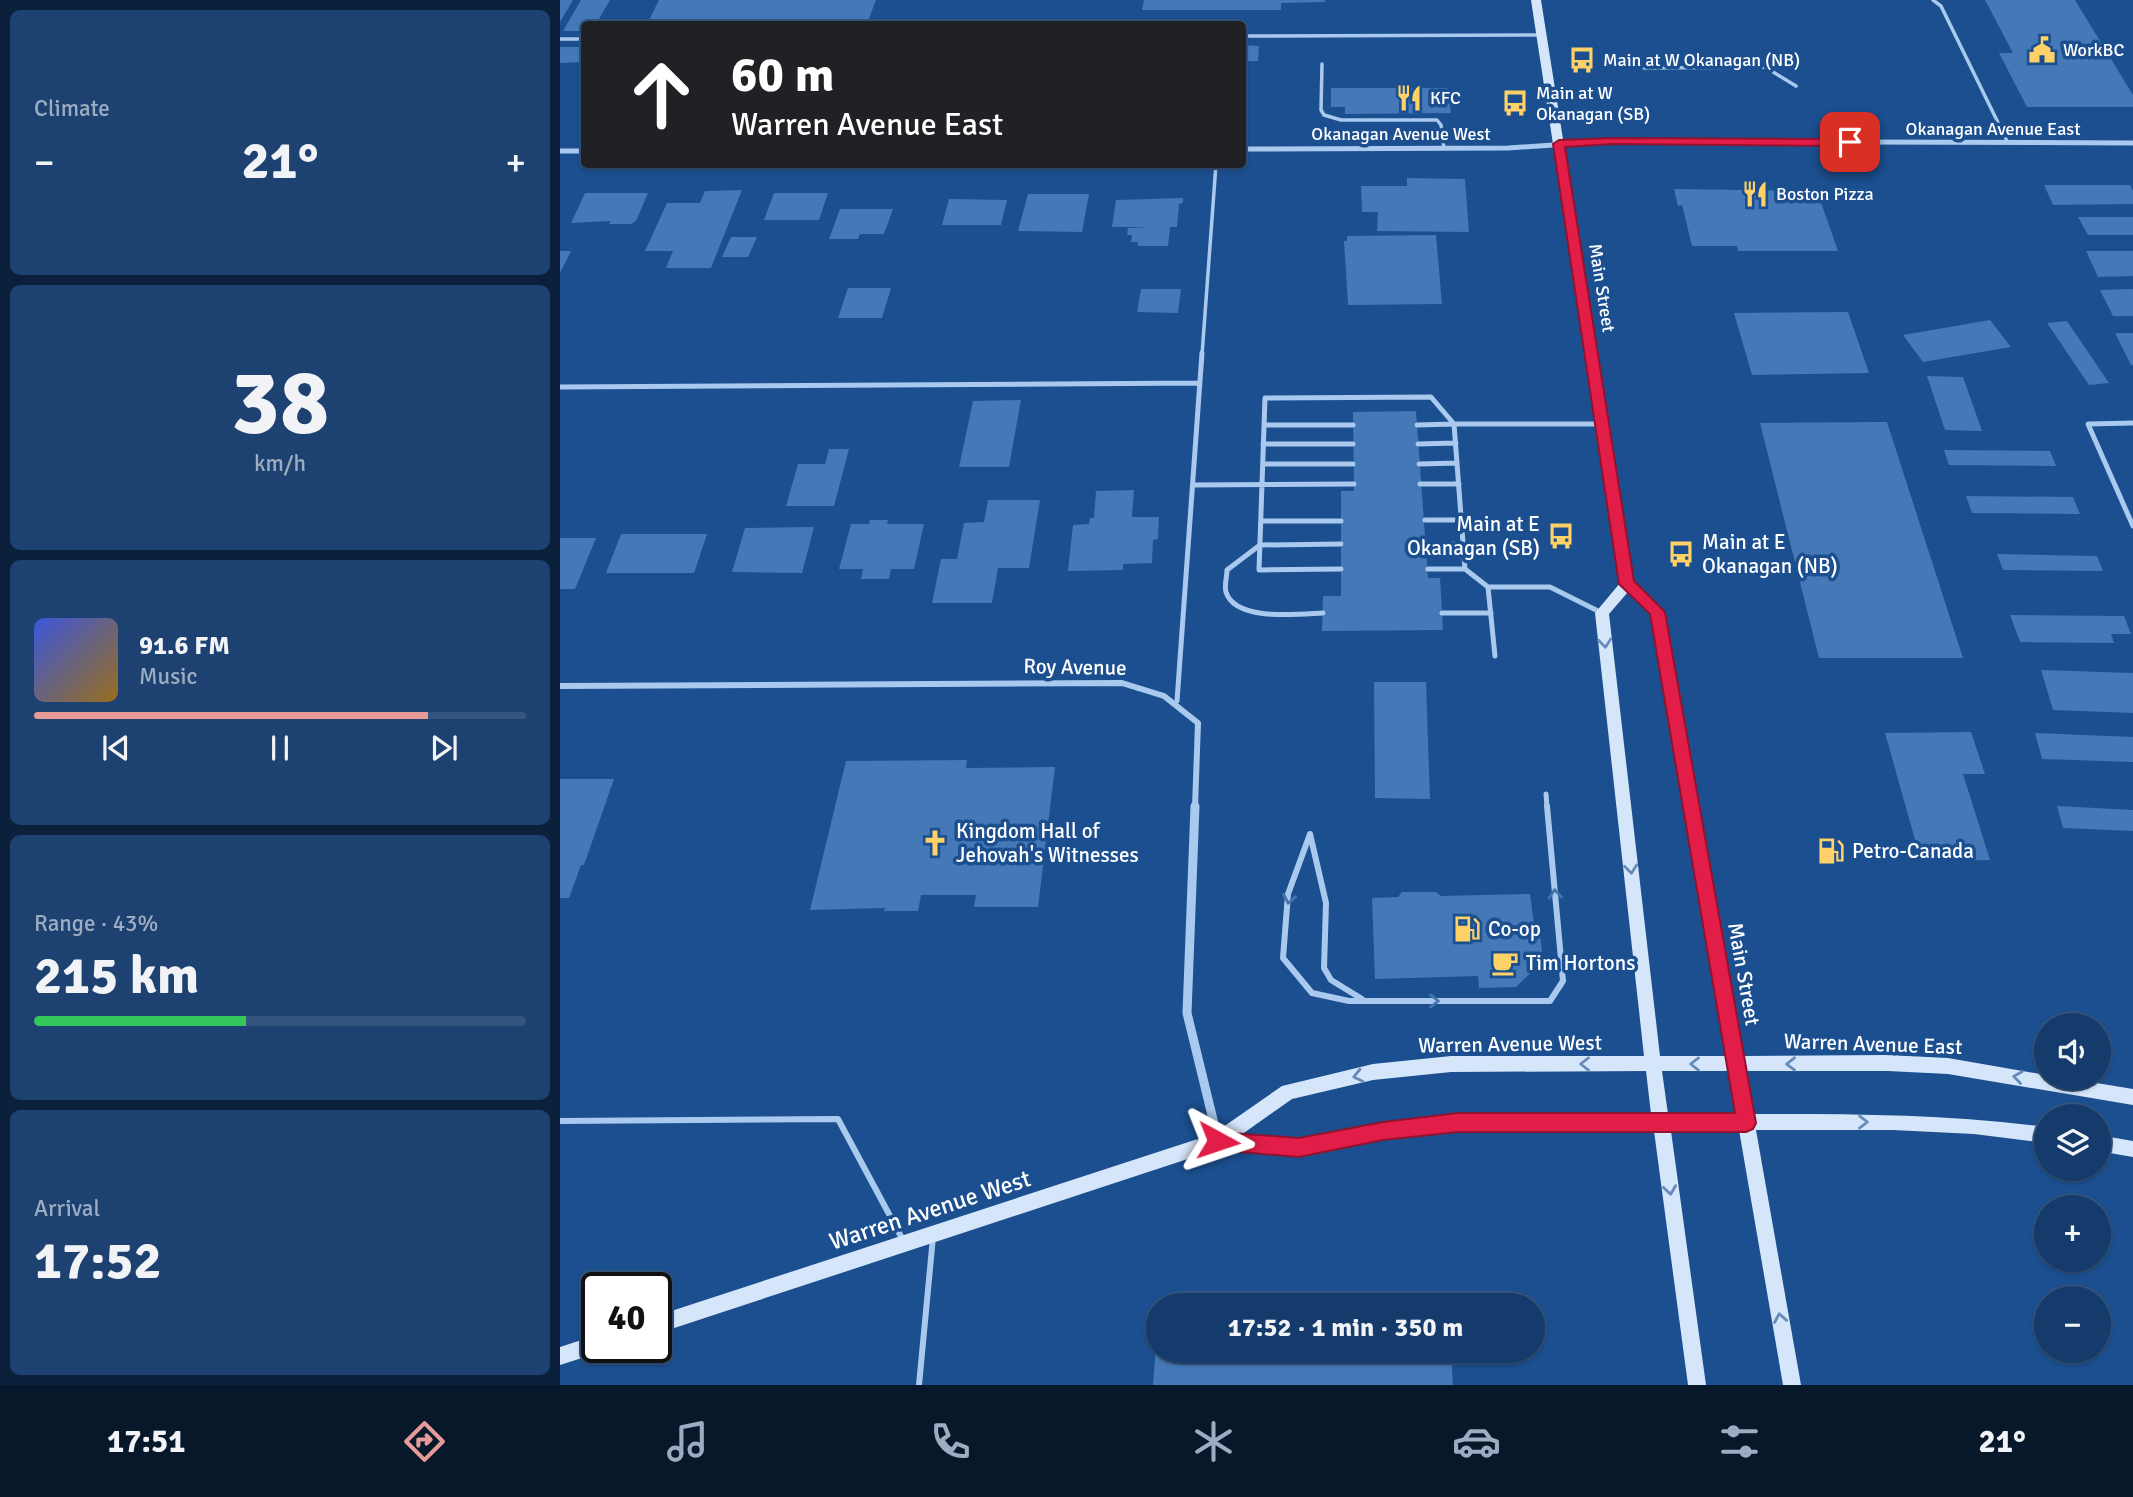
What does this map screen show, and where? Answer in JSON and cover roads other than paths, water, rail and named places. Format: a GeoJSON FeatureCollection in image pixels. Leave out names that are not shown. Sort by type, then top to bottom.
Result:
{"type":"FeatureCollection","features":[{"type":"Feature","properties":{"kind":"main road","name":"Main Street"},"geometry":{"type":"LineString","coordinates":[[1536,0],[1627,584],[1658,612],[1792,1385]]}},
{"type":"Feature","properties":{"kind":"main road"},"geometry":{"type":"LineString","coordinates":[[1627,584],[1602,613],[1653,1064],[1697,1385]]}},
{"type":"Feature","properties":{"kind":"main road","name":"Warren Avenue East"},"geometry":{"type":"LineString","coordinates":[[1736,1065],[1888,1063],[1948,1066],[2133,1097]]}},
{"type":"Feature","properties":{"kind":"main road","name":"Warren Avenue West"},"geometry":{"type":"LineString","coordinates":[[672,1320],[1218,1141],[1288,1092],[1373,1072],[1451,1064],[1736,1065]]}},
{"type":"Feature","properties":{"kind":"main road","name":"Warren Avenue West"},"geometry":{"type":"LineString","coordinates":[[1218,1141],[1299,1148],[1383,1131],[1458,1122],[1661,1122]]}},
{"type":"Feature","properties":{"kind":"main road"},"geometry":{"type":"LineString","coordinates":[[1661,1122],[1893,1122],[1973,1126],[2034,1134]]}},
{"type":"Feature","properties":{"kind":"main road"},"geometry":{"type":"LineString","coordinates":[[2111,1145],[2133,1149]]}},
{"type":"Feature","properties":{"kind":"main road"},"geometry":{"type":"LineString","coordinates":[[560,1356],[581,1349]]}},
{"type":"Feature","properties":{"kind":"street","name":"Okanagan Avenue East"},"geometry":{"type":"LineString","coordinates":[[1559,144],[1613,141],[2133,143]]}},
{"type":"Feature","properties":{"kind":"street","name":"Okanagan Avenue West"},"geometry":{"type":"LineString","coordinates":[[1246,149],[1444,148],[1559,144]]}},
{"type":"Feature","properties":{"kind":"street"},"geometry":{"type":"LineString","coordinates":[[560,151],[581,151]]}},
{"type":"Feature","properties":{"kind":"street","name":"Roy Avenue"},"geometry":{"type":"LineString","coordinates":[[560,686],[1122,683],[1155,690],[1177,701],[1198,723],[1187,1013],[1218,1141]]}},
{"type":"Feature","properties":{"kind":"lane"},"geometry":{"type":"LineString","coordinates":[[1933,0],[1941,6],[2008,143]]}},
{"type":"Feature","properties":{"kind":"lane"},"geometry":{"type":"LineString","coordinates":[[1246,36],[1541,35]]}},
{"type":"Feature","properties":{"kind":"lane"},"geometry":{"type":"LineString","coordinates":[[560,39],[581,39]]}},
{"type":"Feature","properties":{"kind":"lane"},"geometry":{"type":"LineString","coordinates":[[1322,64],[1321,110],[1324,115],[1340,120],[1437,120],[1441,125],[1444,148]]}},
{"type":"Feature","properties":{"kind":"lane"},"geometry":{"type":"LineString","coordinates":[[1644,68],[1765,67],[1796,86]]}},
{"type":"Feature","properties":{"kind":"lane"},"geometry":{"type":"LineString","coordinates":[[1177,701],[1216,168]]}},
{"type":"Feature","properties":{"kind":"lane"},"geometry":{"type":"LineString","coordinates":[[560,387],[1200,383]]}},
{"type":"Feature","properties":{"kind":"lane"},"geometry":{"type":"LineString","coordinates":[[1342,569],[1259,570],[1265,398],[1431,397],[1454,424],[1465,569]]}},
{"type":"Feature","properties":{"kind":"lane"},"geometry":{"type":"LineString","coordinates":[[1417,425],[1602,424]]}},
{"type":"Feature","properties":{"kind":"lane"},"geometry":{"type":"LineString","coordinates":[[2133,424],[2088,424],[2133,526]]}},
{"type":"Feature","properties":{"kind":"lane"},"geometry":{"type":"LineString","coordinates":[[1264,425],[1353,425]]}},
{"type":"Feature","properties":{"kind":"lane"},"geometry":{"type":"LineString","coordinates":[[1418,444],[1456,443]]}},
{"type":"Feature","properties":{"kind":"lane"},"geometry":{"type":"LineString","coordinates":[[1263,444],[1353,444]]}},
{"type":"Feature","properties":{"kind":"lane"},"geometry":{"type":"LineString","coordinates":[[1419,464],[1457,463]]}},
{"type":"Feature","properties":{"kind":"lane"},"geometry":{"type":"LineString","coordinates":[[1263,464],[1353,464]]}},
{"type":"Feature","properties":{"kind":"lane"},"geometry":{"type":"LineString","coordinates":[[1193,485],[1354,484]]}},
{"type":"Feature","properties":{"kind":"lane"},"geometry":{"type":"LineString","coordinates":[[1420,484],[1459,484]]}},
{"type":"Feature","properties":{"kind":"lane"},"geometry":{"type":"LineString","coordinates":[[1425,520],[1461,520]]}},
{"type":"Feature","properties":{"kind":"lane"},"geometry":{"type":"LineString","coordinates":[[1261,521],[1341,521]]}},
{"type":"Feature","properties":{"kind":"lane"},"geometry":{"type":"LineString","coordinates":[[1322,613],[1254,612],[1239,608],[1230,601],[1226,591],[1227,570],[1260,545],[1341,544]]}},
{"type":"Feature","properties":{"kind":"lane"},"geometry":{"type":"LineString","coordinates":[[1427,544],[1463,544]]}},
{"type":"Feature","properties":{"kind":"lane"},"geometry":{"type":"LineString","coordinates":[[1428,569],[1465,569],[1489,587],[1550,587],[1602,613]]}},
{"type":"Feature","properties":{"kind":"lane"},"geometry":{"type":"LineString","coordinates":[[1489,587],[1495,656]]}},
{"type":"Feature","properties":{"kind":"lane"},"geometry":{"type":"LineString","coordinates":[[1442,613],[1491,612]]}},
{"type":"Feature","properties":{"kind":"lane"},"geometry":{"type":"LineString","coordinates":[[1364,1000],[1331,980],[1324,968],[1326,903],[1310,834],[1288,894],[1283,958],[1312,993],[1349,1001],[1550,1001],[1563,982],[1546,794]]}},
{"type":"Feature","properties":{"kind":"lane"},"geometry":{"type":"LineString","coordinates":[[560,1121],[838,1119],[905,1244]]}},
{"type":"Feature","properties":{"kind":"lane"},"geometry":{"type":"LineString","coordinates":[[919,1385],[933,1234]]}},
{"type":"Feature","properties":{"kind":"place","name":"WorkBC"},"geometry":{"type":"Point","coordinates":[2042,50]}},
{"type":"Feature","properties":{"kind":"place","name":"Main at W Okanagan (NB)"},"geometry":{"type":"Point","coordinates":[1582,60]}},
{"type":"Feature","properties":{"kind":"place","name":"KFC"},"geometry":{"type":"Point","coordinates":[1409,98]}},
{"type":"Feature","properties":{"kind":"place","name":"Main at W Okanagan (SB)"},"geometry":{"type":"Point","coordinates":[1515,103]}},
{"type":"Feature","properties":{"kind":"place","name":"Boston Pizza"},"geometry":{"type":"Point","coordinates":[1755,194]}},
{"type":"Feature","properties":{"kind":"place","name":"Main at E Okanagan (SB)"},"geometry":{"type":"Point","coordinates":[1561,536]}},
{"type":"Feature","properties":{"kind":"place","name":"Main at E Okanagan (NB)"},"geometry":{"type":"Point","coordinates":[1681,554]}},
{"type":"Feature","properties":{"kind":"place","name":"Kingdom Hall of Jehovah's Witnesses"},"geometry":{"type":"Point","coordinates":[935,843]}},
{"type":"Feature","properties":{"kind":"place","name":"Petro-Canada"},"geometry":{"type":"Point","coordinates":[1831,851]}},
{"type":"Feature","properties":{"kind":"place","name":"Co-op"},"geometry":{"type":"Point","coordinates":[1467,929]}},
{"type":"Feature","properties":{"kind":"place","name":"Tim Hortons"},"geometry":{"type":"Point","coordinates":[1505,963]}}]}
